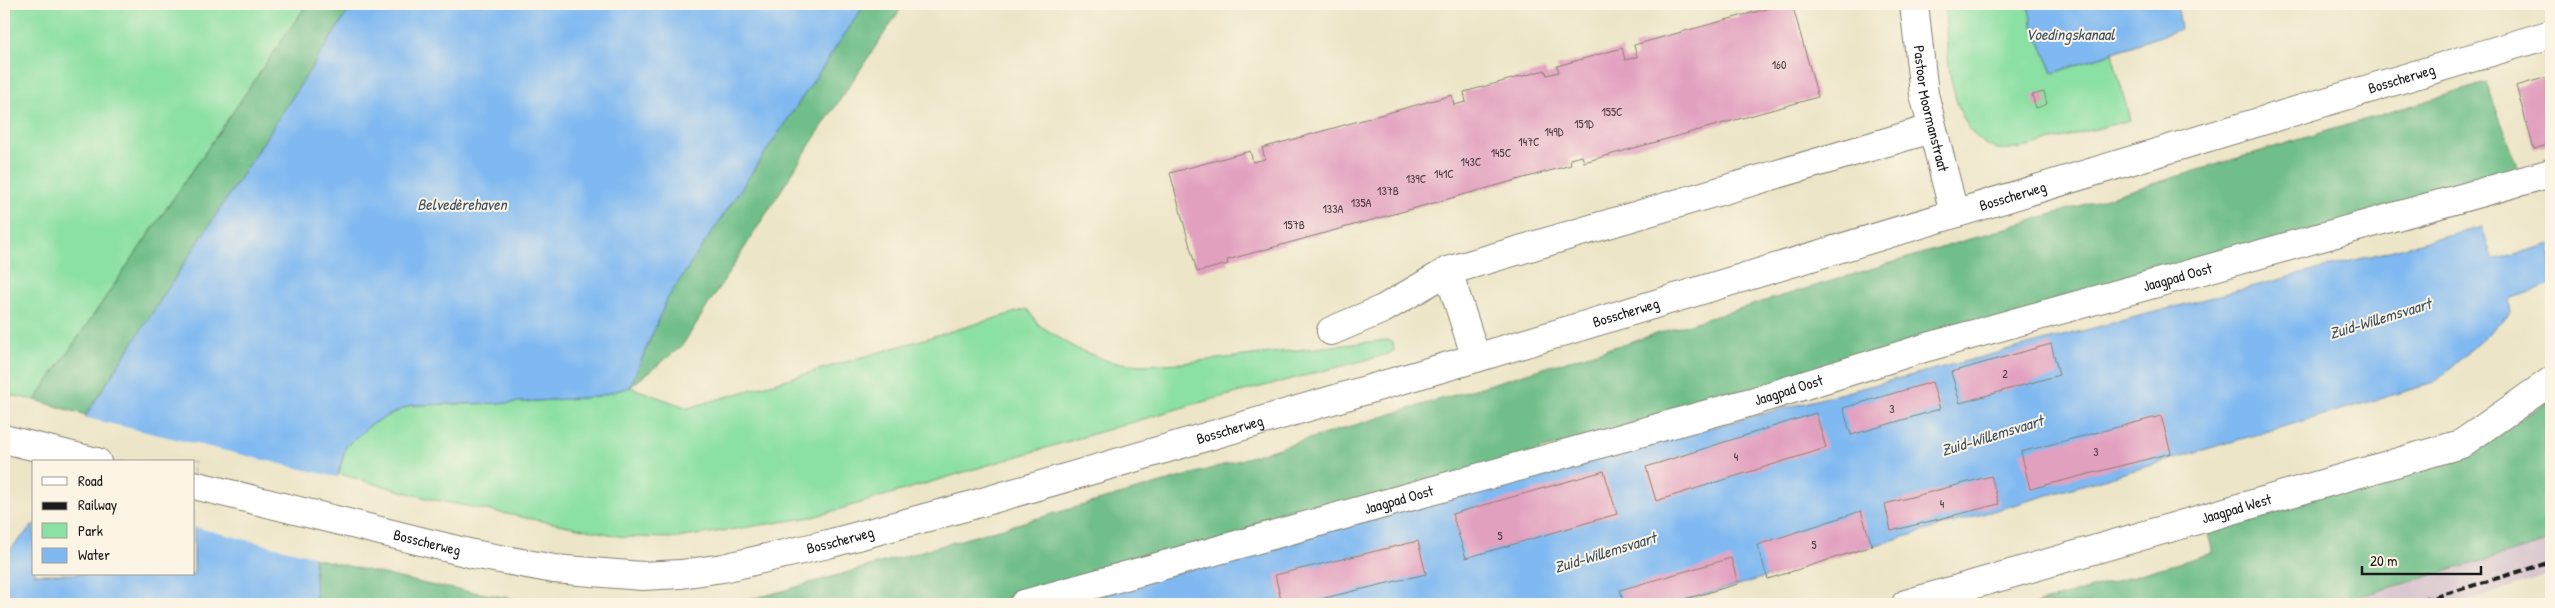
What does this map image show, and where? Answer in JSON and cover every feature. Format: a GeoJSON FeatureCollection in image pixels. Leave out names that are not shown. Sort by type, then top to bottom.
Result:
{"type":"FeatureCollection","features":[{"type":"Feature","properties":{"kind":"street","name":"Pastoor Moormanstraat"},"geometry":{"type":"LineString","coordinates":[[1914,4],[1919,61],[1931,129],[1954,213]]}},
{"type":"Feature","properties":{"kind":"street","name":"Bosscherweg"},"geometry":{"type":"LineString","coordinates":[[195,486],[473,554],[554,569],[642,576],[698,572],[828,544],[969,506],[1476,358],[2551,34]]}},
{"type":"Feature","properties":{"kind":"street"},"geometry":{"type":"LineString","coordinates":[[1332,331],[1382,310],[1448,271],[1931,129]]}},
{"type":"Feature","properties":{"kind":"street","name":"Jaagpad Oost"},"geometry":{"type":"LineString","coordinates":[[1024,604],[1751,402],[1924,348],[2551,173]]}},
{"type":"Feature","properties":{"kind":"street"},"geometry":{"type":"LineString","coordinates":[[1448,271],[1476,358]]}},
{"type":"Feature","properties":{"kind":"street","name":"Jaagpad West"},"geometry":{"type":"LineString","coordinates":[[1906,604],[2461,444],[2551,380]]}},
{"type":"Feature","properties":{"kind":"street"},"geometry":{"type":"LineString","coordinates":[[4,439],[88,460]]}},
{"type":"Feature","properties":{"kind":"shaded area"},"geometry":{"type":"Polygon","coordinates":[[[2551,541],[2551,574],[2458,604],[2333,604],[2551,541]]]}},
{"type":"Feature","properties":{"kind":"green space"},"geometry":{"type":"Polygon","coordinates":[[[4,4],[307,4],[35,400],[4,394],[4,4]]]}},
{"type":"Feature","properties":{"kind":"green space"},"geometry":{"type":"Polygon","coordinates":[[[307,4],[353,4],[86,415],[35,400],[307,4]]]}},
{"type":"Feature","properties":{"kind":"green space"},"geometry":{"type":"Polygon","coordinates":[[[865,4],[904,4],[813,140],[682,346],[630,387],[667,299],[865,4]]]}},
{"type":"Feature","properties":{"kind":"green space"},"geometry":{"type":"Polygon","coordinates":[[[1945,4],[2028,4],[2032,23],[2053,73],[2112,53],[2130,120],[2027,147],[2003,149],[1989,146],[1975,135],[1964,120],[1957,102],[1948,61],[1945,4]]]}},
{"type":"Feature","properties":{"kind":"green space"},"geometry":{"type":"Polygon","coordinates":[[[2486,83],[2520,171],[1000,604],[723,604],[768,595],[1203,471],[2486,83]]]}},
{"type":"Feature","properties":{"kind":"green space"},"geometry":{"type":"Polygon","coordinates":[[[1027,309],[1039,325],[1077,349],[1111,362],[1142,365],[1182,363],[1387,340],[1393,342],[1394,350],[1389,354],[1194,404],[813,517],[677,538],[624,537],[430,499],[339,474],[346,445],[373,423],[411,405],[509,403],[595,397],[630,387],[688,408],[1027,309]]]}},
{"type":"Feature","properties":{"kind":"green space"},"geometry":{"type":"Polygon","coordinates":[[[2551,400],[2551,541],[2333,604],[2036,604],[2213,553],[2204,519],[2497,433],[2551,400]]]}},
{"type":"Feature","properties":{"kind":"green space"},"geometry":{"type":"Polygon","coordinates":[[[314,558],[430,585],[546,604],[316,604],[314,558]]]}},
{"type":"Feature","properties":{"kind":"water","name":"Belvedèrehaven"},"geometry":{"type":"Polygon","coordinates":[[[353,4],[865,4],[667,299],[630,387],[595,397],[509,403],[411,405],[373,423],[346,446],[314,558],[316,604],[4,604],[4,556],[32,526],[32,576],[195,576],[195,460],[72,460],[86,415],[353,4]]]}},
{"type":"Feature","properties":{"kind":"water","name":"Voedingskanaal"},"geometry":{"type":"Polygon","coordinates":[[[2028,4],[2177,4],[2181,29],[2053,73],[2032,23],[2028,4]]]}},
{"type":"Feature","properties":{"kind":"water","name":"Zuid-Willemsvaart"},"geometry":{"type":"Polygon","coordinates":[[[2482,227],[2493,260],[2551,244],[2551,285],[2509,299],[2511,313],[2434,383],[1673,604],[1069,604],[1431,500],[2482,227]]]}},
{"type":"Feature","properties":{"kind":"pier"},"geometry":{"type":"Polygon","coordinates":[[[83,417],[340,478],[317,557],[195,527],[195,460],[69,460],[83,417]]]}},
{"type":"Feature","properties":{"kind":"building"},"geometry":{"type":"Polygon","coordinates":[[[1784,4],[1792,4],[1818,97],[1584,162],[1582,156],[1570,159],[1571,165],[1227,260],[1228,264],[1197,272],[1170,173],[1250,151],[1253,162],[1265,159],[1262,148],[1452,95],[1454,105],[1466,102],[1464,92],[1545,70],[1547,75],[1559,72],[1557,66],[1622,48],[1625,60],[1637,57],[1634,45],[1784,4]]]}},
{"type":"Feature","properties":{"kind":"building"},"geometry":{"type":"Polygon","coordinates":[[[2551,76],[2551,144],[2534,149],[2516,86],[2551,76]]]}},
{"type":"Feature","properties":{"kind":"building"},"geometry":{"type":"Polygon","coordinates":[[[2044,92],[2047,104],[2036,108],[2032,95],[2044,92]]]}},
{"type":"Feature","properties":{"kind":"building"},"geometry":{"type":"Polygon","coordinates":[[[2051,344],[2059,375],[1960,403],[1951,372],[2051,344]]]}},
{"type":"Feature","properties":{"kind":"building"},"geometry":{"type":"Polygon","coordinates":[[[1932,382],[1940,409],[1851,435],[1843,408],[1932,382]]]}},
{"type":"Feature","properties":{"kind":"building"},"geometry":{"type":"Polygon","coordinates":[[[1816,413],[1826,448],[1656,501],[1646,467],[1816,413]]]}},
{"type":"Feature","properties":{"kind":"building"},"geometry":{"type":"Polygon","coordinates":[[[2161,416],[2171,453],[2030,489],[2021,452],[2161,416]]]}},
{"type":"Feature","properties":{"kind":"building"},"geometry":{"type":"Polygon","coordinates":[[[1604,471],[1617,514],[1466,558],[1452,514],[1604,471]]]}},
{"type":"Feature","properties":{"kind":"building"},"geometry":{"type":"Polygon","coordinates":[[[1991,476],[1999,504],[1891,531],[1885,504],[1991,476]]]}},
{"type":"Feature","properties":{"kind":"building"},"geometry":{"type":"Polygon","coordinates":[[[1861,511],[1872,546],[1768,579],[1757,545],[1861,511]]]}},
{"type":"Feature","properties":{"kind":"building"},"geometry":{"type":"Polygon","coordinates":[[[1418,541],[1426,574],[1299,604],[1282,604],[1275,575],[1418,541]]]}},
{"type":"Feature","properties":{"kind":"building"},"geometry":{"type":"Polygon","coordinates":[[[1731,558],[1738,584],[1667,604],[1624,604],[1620,590],[1731,558]]]}},
{"type":"Feature","properties":{"kind":"building"},"geometry":{"type":"Polygon","coordinates":[[[1202,600],[1204,604],[1189,604],[1202,600]]]}},
{"type":"Feature","properties":{"kind":"building"},"geometry":{"type":"Polygon","coordinates":[[[1582,600],[1583,604],[1569,604],[1582,600]]]}},
{"type":"Feature","properties":{"kind":"railway"},"geometry":{"type":"LineString","coordinates":[[2412,604],[2551,562]]}}]}
